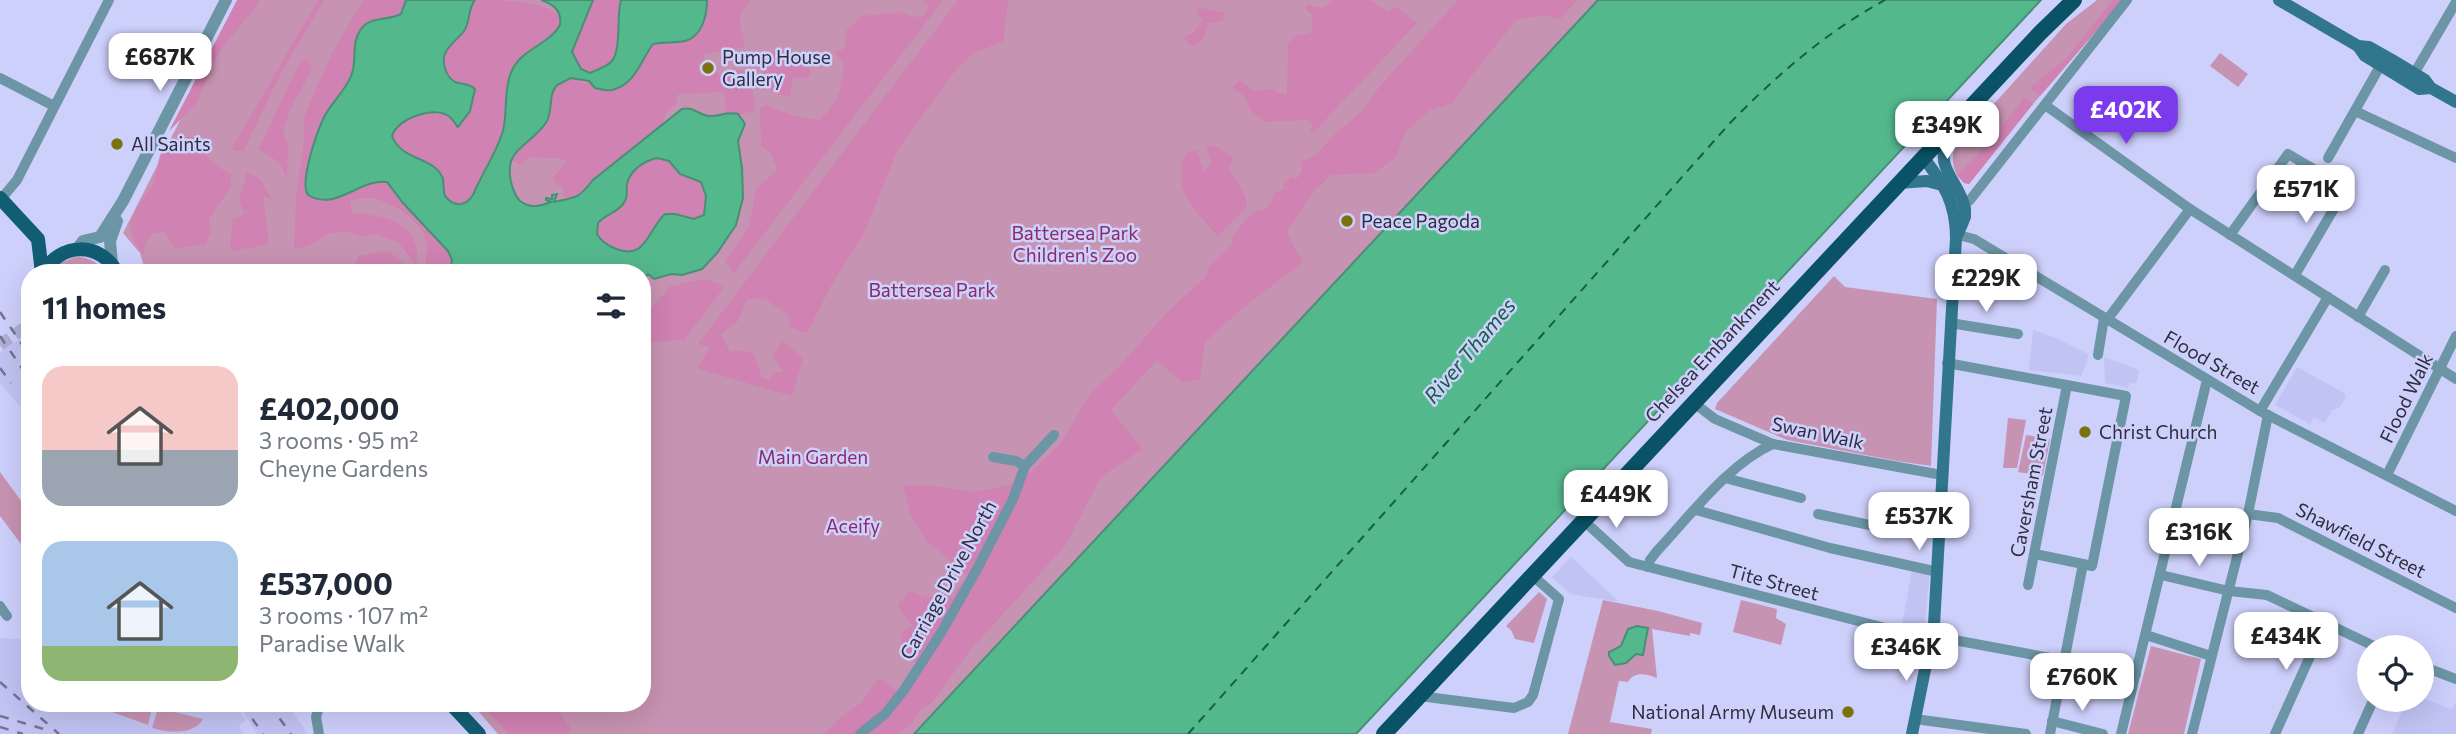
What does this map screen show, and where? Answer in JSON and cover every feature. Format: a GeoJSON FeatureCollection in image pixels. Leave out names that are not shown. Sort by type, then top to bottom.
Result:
{"type":"FeatureCollection","features":[{"type":"Feature","properties":{"kind":"highway","name":"Chelsea Embankment"},"geometry":{"type":"LineString","coordinates":[[1384,734],[1923,157],[2074,0]]}},
{"type":"Feature","properties":{"kind":"main road"},"geometry":{"type":"LineString","coordinates":[[2279,0],[2358,46],[2369,47],[2383,61],[2412,78],[2425,79],[2431,88],[2456,102]]}},
{"type":"Feature","properties":{"kind":"main road"},"geometry":{"type":"LineString","coordinates":[[1912,734],[1932,638],[1938,572],[1936,531],[1959,207],[1943,163],[1945,142],[1952,127]]}},
{"type":"Feature","properties":{"kind":"main road"},"geometry":{"type":"LineString","coordinates":[[1923,157],[1959,207]]}},
{"type":"Feature","properties":{"kind":"main road"},"geometry":{"type":"LineString","coordinates":[[1899,183],[1927,181],[1942,185]]}},
{"type":"Feature","properties":{"kind":"main road"},"geometry":{"type":"LineString","coordinates":[[1,199],[38,239],[71,250],[97,252],[109,264]]}},
{"type":"Feature","properties":{"kind":"main road"},"geometry":{"type":"LineString","coordinates":[[38,239],[41,264]]}},
{"type":"Feature","properties":{"kind":"main road"},"geometry":{"type":"LineString","coordinates":[[49,264],[53,259],[71,250]]}},
{"type":"Feature","properties":{"kind":"main road"},"geometry":{"type":"LineString","coordinates":[[458,712],[479,734]]}},
{"type":"Feature","properties":{"kind":"street"},"geometry":{"type":"LineString","coordinates":[[1,199],[17,180],[108,0]]}},
{"type":"Feature","properties":{"kind":"street"},"geometry":{"type":"LineString","coordinates":[[71,250],[83,241],[100,237],[123,201],[226,0]]}},
{"type":"Feature","properties":{"kind":"street"},"geometry":{"type":"LineString","coordinates":[[1959,207],[2045,105],[2127,0]]}},
{"type":"Feature","properties":{"kind":"street"},"geometry":{"type":"LineString","coordinates":[[2412,78],[2456,2]]}},
{"type":"Feature","properties":{"kind":"street"},"geometry":{"type":"LineString","coordinates":[[2328,158],[2383,61]]}},
{"type":"Feature","properties":{"kind":"street"},"geometry":{"type":"LineString","coordinates":[[0,78],[54,106]]}},
{"type":"Feature","properties":{"kind":"street"},"geometry":{"type":"LineString","coordinates":[[2045,105],[2190,209],[2456,379]]}},
{"type":"Feature","properties":{"kind":"street"},"geometry":{"type":"LineString","coordinates":[[2355,111],[2456,158]]}},
{"type":"Feature","properties":{"kind":"street"},"geometry":{"type":"LineString","coordinates":[[2230,235],[2288,153],[2346,188],[2295,275]]}},
{"type":"Feature","properties":{"kind":"street"},"geometry":{"type":"LineString","coordinates":[[113,264],[110,242],[123,201]]}},
{"type":"Feature","properties":{"kind":"street"},"geometry":{"type":"LineString","coordinates":[[2098,355],[2106,319],[2190,209]]}},
{"type":"Feature","properties":{"kind":"street","name":"Flood Street"},"geometry":{"type":"LineString","coordinates":[[1956,238],[1962,236],[1974,239],[2264,413],[2456,511]]}},
{"type":"Feature","properties":{"kind":"street"},"geometry":{"type":"LineString","coordinates":[[2358,317],[2385,270]]}},
{"type":"Feature","properties":{"kind":"street"},"geometry":{"type":"LineString","coordinates":[[2192,734],[2248,514],[2264,413],[2328,297]]}},
{"type":"Feature","properties":{"kind":"street"},"geometry":{"type":"LineString","coordinates":[[1950,323],[2018,334]]}},
{"type":"Feature","properties":{"kind":"street","name":"Flood Walk"},"geometry":{"type":"LineString","coordinates":[[2388,475],[2456,335]]}},
{"type":"Feature","properties":{"kind":"street"},"geometry":{"type":"LineString","coordinates":[[1947,363],[2126,396],[2092,566],[2035,554]]}},
{"type":"Feature","properties":{"kind":"street"},"geometry":{"type":"LineString","coordinates":[[2121,734],[2207,380]]}},
{"type":"Feature","properties":{"kind":"street","name":"Caversham Street"},"geometry":{"type":"LineString","coordinates":[[2028,585],[2067,385]]}},
{"type":"Feature","properties":{"kind":"street","name":"Swan Walk"},"geometry":{"type":"LineString","coordinates":[[1694,403],[1715,419],[1773,444],[1942,475]]}},
{"type":"Feature","properties":{"kind":"street","name":"Carriage Drive North"},"geometry":{"type":"LineString","coordinates":[[860,734],[885,714],[941,633],[1013,499],[1025,466],[1054,435]]}},
{"type":"Feature","properties":{"kind":"street"},"geometry":{"type":"LineString","coordinates":[[1648,567],[1657,551],[1725,478],[1754,454],[1773,444]]}},
{"type":"Feature","properties":{"kind":"street"},"geometry":{"type":"LineString","coordinates":[[993,457],[1016,461],[1025,466]]}},
{"type":"Feature","properties":{"kind":"street"},"geometry":{"type":"LineString","coordinates":[[1725,478],[1801,498]]}},
{"type":"Feature","properties":{"kind":"street"},"geometry":{"type":"LineString","coordinates":[[1696,510],[1823,546],[1938,572]]}},
{"type":"Feature","properties":{"kind":"street"},"geometry":{"type":"LineString","coordinates":[[1818,514],[1893,530],[1917,529]]}},
{"type":"Feature","properties":{"kind":"street","name":"Shawfield Street"},"geometry":{"type":"LineString","coordinates":[[2248,514],[2278,518],[2456,607]]}},
{"type":"Feature","properties":{"kind":"street","name":"Tite Street"},"geometry":{"type":"LineString","coordinates":[[1583,520],[1629,562],[1890,630],[2136,674]]}},
{"type":"Feature","properties":{"kind":"street"},"geometry":{"type":"LineString","coordinates":[[2050,734],[2083,564]]}},
{"type":"Feature","properties":{"kind":"street"},"geometry":{"type":"LineString","coordinates":[[1419,695],[1514,708],[1528,702],[1533,695],[1559,599],[1532,575]]}},
{"type":"Feature","properties":{"kind":"street"},"geometry":{"type":"LineString","coordinates":[[2161,575],[2229,591],[2267,595],[2357,638]]}},
{"type":"Feature","properties":{"kind":"street"},"geometry":{"type":"LineString","coordinates":[[0,606],[7,616]]}},
{"type":"Feature","properties":{"kind":"street"},"geometry":{"type":"LineString","coordinates":[[2275,734],[2325,623]]}},
{"type":"Feature","properties":{"kind":"street"},"geometry":{"type":"LineString","coordinates":[[2146,635],[2211,656]]}},
{"type":"Feature","properties":{"kind":"street"},"geometry":{"type":"LineString","coordinates":[[2434,671],[2456,679]]}},
{"type":"Feature","properties":{"kind":"street"},"geometry":{"type":"LineString","coordinates":[[318,712],[319,734]]}},
{"type":"Feature","properties":{"kind":"street"},"geometry":{"type":"LineString","coordinates":[[2357,734],[2367,712]]}},
{"type":"Feature","properties":{"kind":"street"},"geometry":{"type":"LineString","coordinates":[[1915,719],[2026,734]]}},
{"type":"Feature","properties":{"kind":"street"},"geometry":{"type":"LineString","coordinates":[[2052,721],[2103,734]]}},
{"type":"Feature","properties":{"kind":"shaded area"},"geometry":{"type":"Polygon","coordinates":[[[237,0],[259,0],[218,53],[196,104],[169,131],[237,0]]]}},
{"type":"Feature","properties":{"kind":"shaded area"},"geometry":{"type":"Polygon","coordinates":[[[318,0],[324,0],[282,71],[243,151],[231,150],[318,0]]]}},
{"type":"Feature","properties":{"kind":"shaded area"},"geometry":{"type":"Polygon","coordinates":[[[363,0],[414,0],[384,179],[396,182],[422,225],[439,229],[456,264],[425,264],[427,245],[419,226],[397,208],[372,198],[350,200],[352,213],[389,219],[408,231],[414,239],[417,251],[416,264],[398,242],[377,234],[359,236],[346,231],[329,234],[309,245],[294,249],[304,117],[330,57],[363,0]]]}},
{"type":"Feature","properties":{"kind":"shaded area"},"geometry":{"type":"Polygon","coordinates":[[[475,0],[499,0],[544,7],[555,12],[560,19],[558,29],[525,53],[511,71],[503,127],[495,151],[474,195],[468,202],[457,204],[445,196],[443,179],[400,149],[392,138],[392,131],[403,121],[428,114],[445,115],[458,127],[470,111],[475,89],[450,78],[443,64],[447,51],[465,25],[475,0]]]}},
{"type":"Feature","properties":{"kind":"shaded area"},"geometry":{"type":"Polygon","coordinates":[[[588,0],[625,0],[614,62],[590,76],[578,71],[568,48],[588,0]]]}},
{"type":"Feature","properties":{"kind":"shaded area"},"geometry":{"type":"Polygon","coordinates":[[[705,0],[751,0],[740,18],[745,47],[704,54],[705,62],[698,64],[701,76],[738,70],[747,72],[755,111],[726,115],[724,92],[678,94],[676,105],[667,111],[660,132],[577,201],[563,196],[563,186],[557,185],[552,179],[567,161],[530,156],[520,165],[510,158],[552,87],[571,75],[584,84],[592,82],[647,45],[705,0]]]}},
{"type":"Feature","properties":{"kind":"shaded area"},"geometry":{"type":"Polygon","coordinates":[[[923,0],[943,0],[734,273],[725,261],[749,227],[756,189],[777,170],[771,153],[761,146],[760,108],[766,105],[794,116],[819,120],[835,101],[840,88],[844,63],[834,53],[845,48],[846,31],[862,16],[899,12],[913,17],[924,16],[929,7],[923,0]]]}},
{"type":"Feature","properties":{"kind":"shaded area"},"geometry":{"type":"Polygon","coordinates":[[[958,0],[1008,0],[1003,42],[975,52],[957,68],[897,151],[863,235],[832,284],[807,333],[791,328],[787,314],[765,299],[747,299],[738,321],[721,334],[730,352],[740,350],[753,353],[762,378],[769,380],[774,374],[783,371],[773,355],[783,341],[803,359],[792,396],[698,369],[709,347],[698,344],[958,0]]]}},
{"type":"Feature","properties":{"kind":"shaded area"},"geometry":{"type":"Polygon","coordinates":[[[1334,0],[1369,0],[1389,12],[1397,7],[1417,23],[1313,133],[1310,130],[1313,125],[1307,120],[1266,122],[1251,111],[1245,97],[1232,87],[1240,80],[1254,91],[1274,89],[1287,95],[1288,43],[1295,36],[1312,32],[1312,15],[1305,8],[1308,5],[1322,8],[1334,0]]]}},
{"type":"Feature","properties":{"kind":"shaded area"},"geometry":{"type":"Polygon","coordinates":[[[1458,0],[1577,0],[1560,19],[1542,15],[1516,20],[1453,103],[1430,110],[1405,132],[1396,157],[1374,173],[1331,175],[1314,191],[1286,232],[1303,262],[1239,311],[1205,342],[1200,379],[1183,383],[1157,360],[1111,410],[1142,449],[1101,477],[1065,546],[971,649],[933,701],[920,710],[912,724],[898,734],[824,734],[842,716],[861,703],[879,678],[902,695],[921,667],[902,654],[901,634],[912,625],[897,605],[910,591],[924,597],[952,597],[967,575],[927,541],[911,517],[903,485],[976,492],[1010,485],[1030,473],[1061,443],[1093,390],[1116,370],[1172,307],[1206,277],[1209,266],[1233,244],[1232,237],[1245,220],[1258,210],[1264,210],[1271,203],[1274,192],[1284,190],[1283,184],[1291,177],[1296,179],[1301,173],[1302,161],[1316,155],[1363,110],[1380,86],[1458,0]]]}},
{"type":"Feature","properties":{"kind":"shaded area"},"geometry":{"type":"Polygon","coordinates":[[[2113,0],[2123,0],[2040,96],[2030,88],[2067,57],[2113,0]]]}},
{"type":"Feature","properties":{"kind":"shaded area"},"geometry":{"type":"Polygon","coordinates":[[[1197,7],[1224,13],[1223,21],[1208,23],[1203,39],[1193,47],[1184,39],[1203,21],[1197,13],[1197,7]]]}},
{"type":"Feature","properties":{"kind":"shaded area"},"geometry":{"type":"Polygon","coordinates":[[[775,50],[795,56],[811,71],[809,78],[793,77],[790,96],[780,95],[763,86],[763,65],[775,50]]]}},
{"type":"Feature","properties":{"kind":"shaded area"},"geometry":{"type":"Polygon","coordinates":[[[307,59],[312,69],[289,112],[283,131],[288,145],[287,179],[280,163],[259,149],[300,62],[307,59]]]}},
{"type":"Feature","properties":{"kind":"shaded area"},"geometry":{"type":"Polygon","coordinates":[[[2024,97],[2033,104],[1969,184],[1964,183],[1957,175],[1994,138],[2024,97]]]}},
{"type":"Feature","properties":{"kind":"shaded area"},"geometry":{"type":"Polygon","coordinates":[[[196,137],[209,159],[231,174],[231,187],[209,218],[211,232],[206,244],[175,248],[165,232],[152,234],[145,244],[143,256],[131,231],[132,217],[154,182],[165,145],[172,139],[196,137]]]}},
{"type":"Feature","properties":{"kind":"shaded area"},"geometry":{"type":"Polygon","coordinates":[[[1206,145],[1217,147],[1233,158],[1229,168],[1243,192],[1247,206],[1218,236],[1192,206],[1181,183],[1181,164],[1189,152],[1197,151],[1204,172],[1212,164],[1206,145]]]}},
{"type":"Feature","properties":{"kind":"shaded area"},"geometry":{"type":"Polygon","coordinates":[[[657,158],[669,161],[680,174],[701,182],[706,196],[704,215],[698,219],[686,217],[658,222],[647,241],[630,251],[609,246],[597,234],[598,223],[623,203],[627,184],[634,170],[657,158]]]}},
{"type":"Feature","properties":{"kind":"shaded area"},"geometry":{"type":"Polygon","coordinates":[[[247,172],[261,180],[272,200],[263,195],[269,244],[232,251],[230,243],[233,219],[245,214],[239,201],[247,172]]]}},
{"type":"Feature","properties":{"kind":"shaded area"},"geometry":{"type":"Polygon","coordinates":[[[389,251],[403,264],[355,264],[358,256],[389,251]]]}},
{"type":"Feature","properties":{"kind":"shaded area"},"geometry":{"type":"Polygon","coordinates":[[[704,279],[725,286],[684,340],[651,342],[651,309],[671,286],[704,279]]]}},
{"type":"Feature","properties":{"kind":"shaded area"},"geometry":{"type":"Polygon","coordinates":[[[2033,330],[2088,354],[2081,376],[2029,370],[2033,330]]]}},
{"type":"Feature","properties":{"kind":"shaded area"},"geometry":{"type":"Polygon","coordinates":[[[21,338],[21,407],[0,384],[0,353],[21,338]]]}},
{"type":"Feature","properties":{"kind":"shaded area"},"geometry":{"type":"Polygon","coordinates":[[[2104,357],[2139,370],[2136,384],[2129,383],[2128,388],[2105,383],[2104,357]]]}},
{"type":"Feature","properties":{"kind":"shaded area"},"geometry":{"type":"Polygon","coordinates":[[[2297,367],[2344,393],[2346,397],[2339,408],[2332,410],[2325,423],[2314,417],[2310,424],[2275,405],[2297,367]]]}},
{"type":"Feature","properties":{"kind":"shaded area"},"geometry":{"type":"Polygon","coordinates":[[[1571,557],[1619,602],[1570,594],[1552,577],[1571,557]]]}},
{"type":"Feature","properties":{"kind":"shaded area"},"geometry":{"type":"Polygon","coordinates":[[[1912,569],[1930,572],[1924,630],[1902,625],[1912,569]]]}},
{"type":"Feature","properties":{"kind":"shaded area"},"geometry":{"type":"Polygon","coordinates":[[[0,638],[21,639],[21,712],[240,712],[246,720],[239,726],[244,734],[0,734],[0,638]]]}},
{"type":"Feature","properties":{"kind":"shaded area"},"geometry":{"type":"Polygon","coordinates":[[[2456,702],[2456,734],[2392,734],[2402,712],[2434,712],[2434,703],[2451,709],[2456,702]]]}},
{"type":"Feature","properties":{"kind":"shaded area"},"geometry":{"type":"Polygon","coordinates":[[[243,712],[293,712],[308,734],[257,734],[243,712]]]}},
{"type":"Feature","properties":{"kind":"shaded area"},"geometry":{"type":"Polygon","coordinates":[[[488,712],[559,712],[570,727],[569,734],[509,734],[488,712]]]}},
{"type":"Feature","properties":{"kind":"green space","name":"Battersea Park"},"geometry":{"type":"Polygon","coordinates":[[[241,0],[1598,0],[914,734],[498,734],[479,712],[651,712],[651,264],[143,264],[140,253],[123,233],[241,0]]]}},
{"type":"Feature","properties":{"kind":"green space"},"geometry":{"type":"Polygon","coordinates":[[[2097,0],[2123,0],[2033,104],[1969,184],[1964,182],[1954,168],[1956,146],[2066,24],[2097,0]]]}},
{"type":"Feature","properties":{"kind":"green space"},"geometry":{"type":"Polygon","coordinates":[[[2220,53],[2248,74],[2238,87],[2210,66],[2220,53]]]}},
{"type":"Feature","properties":{"kind":"green space"},"geometry":{"type":"Polygon","coordinates":[[[75,257],[92,260],[97,264],[58,264],[75,257]]]}},
{"type":"Feature","properties":{"kind":"green space"},"geometry":{"type":"Polygon","coordinates":[[[1834,276],[1845,287],[1937,299],[1931,466],[1787,440],[1715,409],[1717,403],[1834,276]]]}},
{"type":"Feature","properties":{"kind":"green space"},"geometry":{"type":"Polygon","coordinates":[[[2008,418],[2026,420],[2017,468],[2003,468],[2008,418]]]}},
{"type":"Feature","properties":{"kind":"green space"},"geometry":{"type":"Polygon","coordinates":[[[2026,435],[2050,439],[2043,476],[2018,472],[2026,435]]]}},
{"type":"Feature","properties":{"kind":"green space"},"geometry":{"type":"Polygon","coordinates":[[[0,472],[21,501],[21,544],[0,516],[0,472]]]}},
{"type":"Feature","properties":{"kind":"green space"},"geometry":{"type":"Polygon","coordinates":[[[1539,592],[1547,599],[1534,643],[1515,639],[1506,626],[1539,592]]]}},
{"type":"Feature","properties":{"kind":"green space"},"geometry":{"type":"Polygon","coordinates":[[[1603,600],[1702,623],[1700,635],[1690,633],[1690,636],[1652,629],[1657,678],[1641,674],[1628,682],[1619,681],[1610,722],[1652,729],[1651,734],[1568,734],[1603,600]]]}},
{"type":"Feature","properties":{"kind":"green space"},"geometry":{"type":"Polygon","coordinates":[[[1741,600],[1777,609],[1776,618],[1786,624],[1781,645],[1733,632],[1741,600]]]}},
{"type":"Feature","properties":{"kind":"green space"},"geometry":{"type":"Polygon","coordinates":[[[2151,646],[2201,659],[2184,734],[2128,734],[2151,646]]]}},
{"type":"Feature","properties":{"kind":"green space"},"geometry":{"type":"Polygon","coordinates":[[[112,712],[151,712],[148,725],[112,712]]]}},
{"type":"Feature","properties":{"kind":"green space"},"geometry":{"type":"Polygon","coordinates":[[[157,712],[174,712],[203,719],[188,730],[174,732],[152,728],[157,712]]]}},
{"type":"Feature","properties":{"kind":"water"},"geometry":{"type":"Polygon","coordinates":[[[406,0],[475,0],[464,31],[444,56],[446,72],[450,78],[475,89],[470,111],[458,127],[445,114],[437,112],[418,115],[401,124],[392,136],[403,150],[439,172],[443,179],[445,196],[459,204],[467,202],[473,195],[500,139],[508,83],[513,68],[518,61],[550,37],[560,25],[560,16],[556,9],[541,0],[593,0],[572,52],[581,69],[590,73],[609,64],[614,57],[618,42],[621,0],[707,0],[701,28],[693,37],[684,41],[653,44],[637,71],[620,87],[603,90],[595,88],[589,81],[571,78],[557,85],[552,93],[547,121],[511,161],[511,182],[518,199],[524,204],[543,205],[551,202],[546,198],[552,199],[552,195],[557,194],[554,202],[567,199],[580,194],[593,180],[682,109],[709,116],[738,114],[745,124],[738,141],[743,198],[736,225],[702,269],[654,279],[651,276],[651,264],[451,264],[448,251],[387,182],[367,185],[328,200],[308,195],[307,169],[313,145],[324,117],[351,76],[358,35],[369,22],[401,14],[406,0]],[[657,158],[638,167],[627,184],[623,205],[598,223],[597,234],[600,239],[614,248],[633,251],[640,248],[665,214],[694,219],[704,215],[706,196],[701,182],[680,174],[669,161],[657,158]]]}},
{"type":"Feature","properties":{"kind":"water","name":"River Thames"},"geometry":{"type":"Polygon","coordinates":[[[1598,0],[2041,0],[1356,734],[914,734],[1598,0]]]}},
{"type":"Feature","properties":{"kind":"water"},"geometry":{"type":"Polygon","coordinates":[[[1637,626],[1648,628],[1643,655],[1636,654],[1626,663],[1615,665],[1609,652],[1621,646],[1628,629],[1637,626]]]}},
{"type":"Feature","properties":{"kind":"ferry route"},"geometry":{"type":"LineString","coordinates":[[1188,734],[1730,123],[1803,56],[1842,26],[1885,0]]}},
{"type":"Feature","properties":{"kind":"tunnel"},"geometry":{"type":"LineString","coordinates":[[0,345],[21,330]]}},
{"type":"Feature","properties":{"kind":"tunnel"},"geometry":{"type":"LineString","coordinates":[[1917,529],[1931,530]]}},
{"type":"Feature","properties":{"kind":"railway"},"geometry":{"type":"LineString","coordinates":[[0,312],[21,343]]}},
{"type":"Feature","properties":{"kind":"railway"},"geometry":{"type":"LineString","coordinates":[[0,336],[21,367]]}},
{"type":"Feature","properties":{"kind":"railway"},"geometry":{"type":"LineString","coordinates":[[0,368],[11,383]]}},
{"type":"Feature","properties":{"kind":"railway"},"geometry":{"type":"LineString","coordinates":[[0,682],[21,701]]}},
{"type":"Feature","properties":{"kind":"railway"},"geometry":{"type":"LineString","coordinates":[[34,712],[59,734]]}},
{"type":"Feature","properties":{"kind":"railway"},"geometry":{"type":"LineString","coordinates":[[248,712],[263,734]]}},
{"type":"Feature","properties":{"kind":"railway"},"geometry":{"type":"LineString","coordinates":[[275,712],[291,734]]}},
{"type":"Feature","properties":{"kind":"railway"},"geometry":{"type":"LineString","coordinates":[[0,716],[47,730]]}},
{"type":"Feature","properties":{"kind":"railway"},"geometry":{"type":"LineString","coordinates":[[0,727],[23,734]]}},
{"type":"Feature","properties":{"kind":"place","name":"Pump House Gallery"},"geometry":{"type":"Point","coordinates":[708,68]}},
{"type":"Feature","properties":{"kind":"place","name":"All Saints"},"geometry":{"type":"Point","coordinates":[117,144]}},
{"type":"Feature","properties":{"kind":"place","name":"Peace Pagoda"},"geometry":{"type":"Point","coordinates":[1347,221]}},
{"type":"Feature","properties":{"kind":"place","name":"Christ Church"},"geometry":{"type":"Point","coordinates":[2085,432]}},
{"type":"Feature","properties":{"kind":"place","name":"National Army Museum"},"geometry":{"type":"Point","coordinates":[1848,712]}},
{"type":"Feature","properties":{"kind":"park label","name":"Battersea Park Children's Zoo"},"geometry":{"type":"Point","coordinates":[1075,244]}},
{"type":"Feature","properties":{"kind":"park label","name":"Main Garden"},"geometry":{"type":"Point","coordinates":[813,457]}},
{"type":"Feature","properties":{"kind":"park label","name":"Aceify"},"geometry":{"type":"Point","coordinates":[853,526]}}]}
